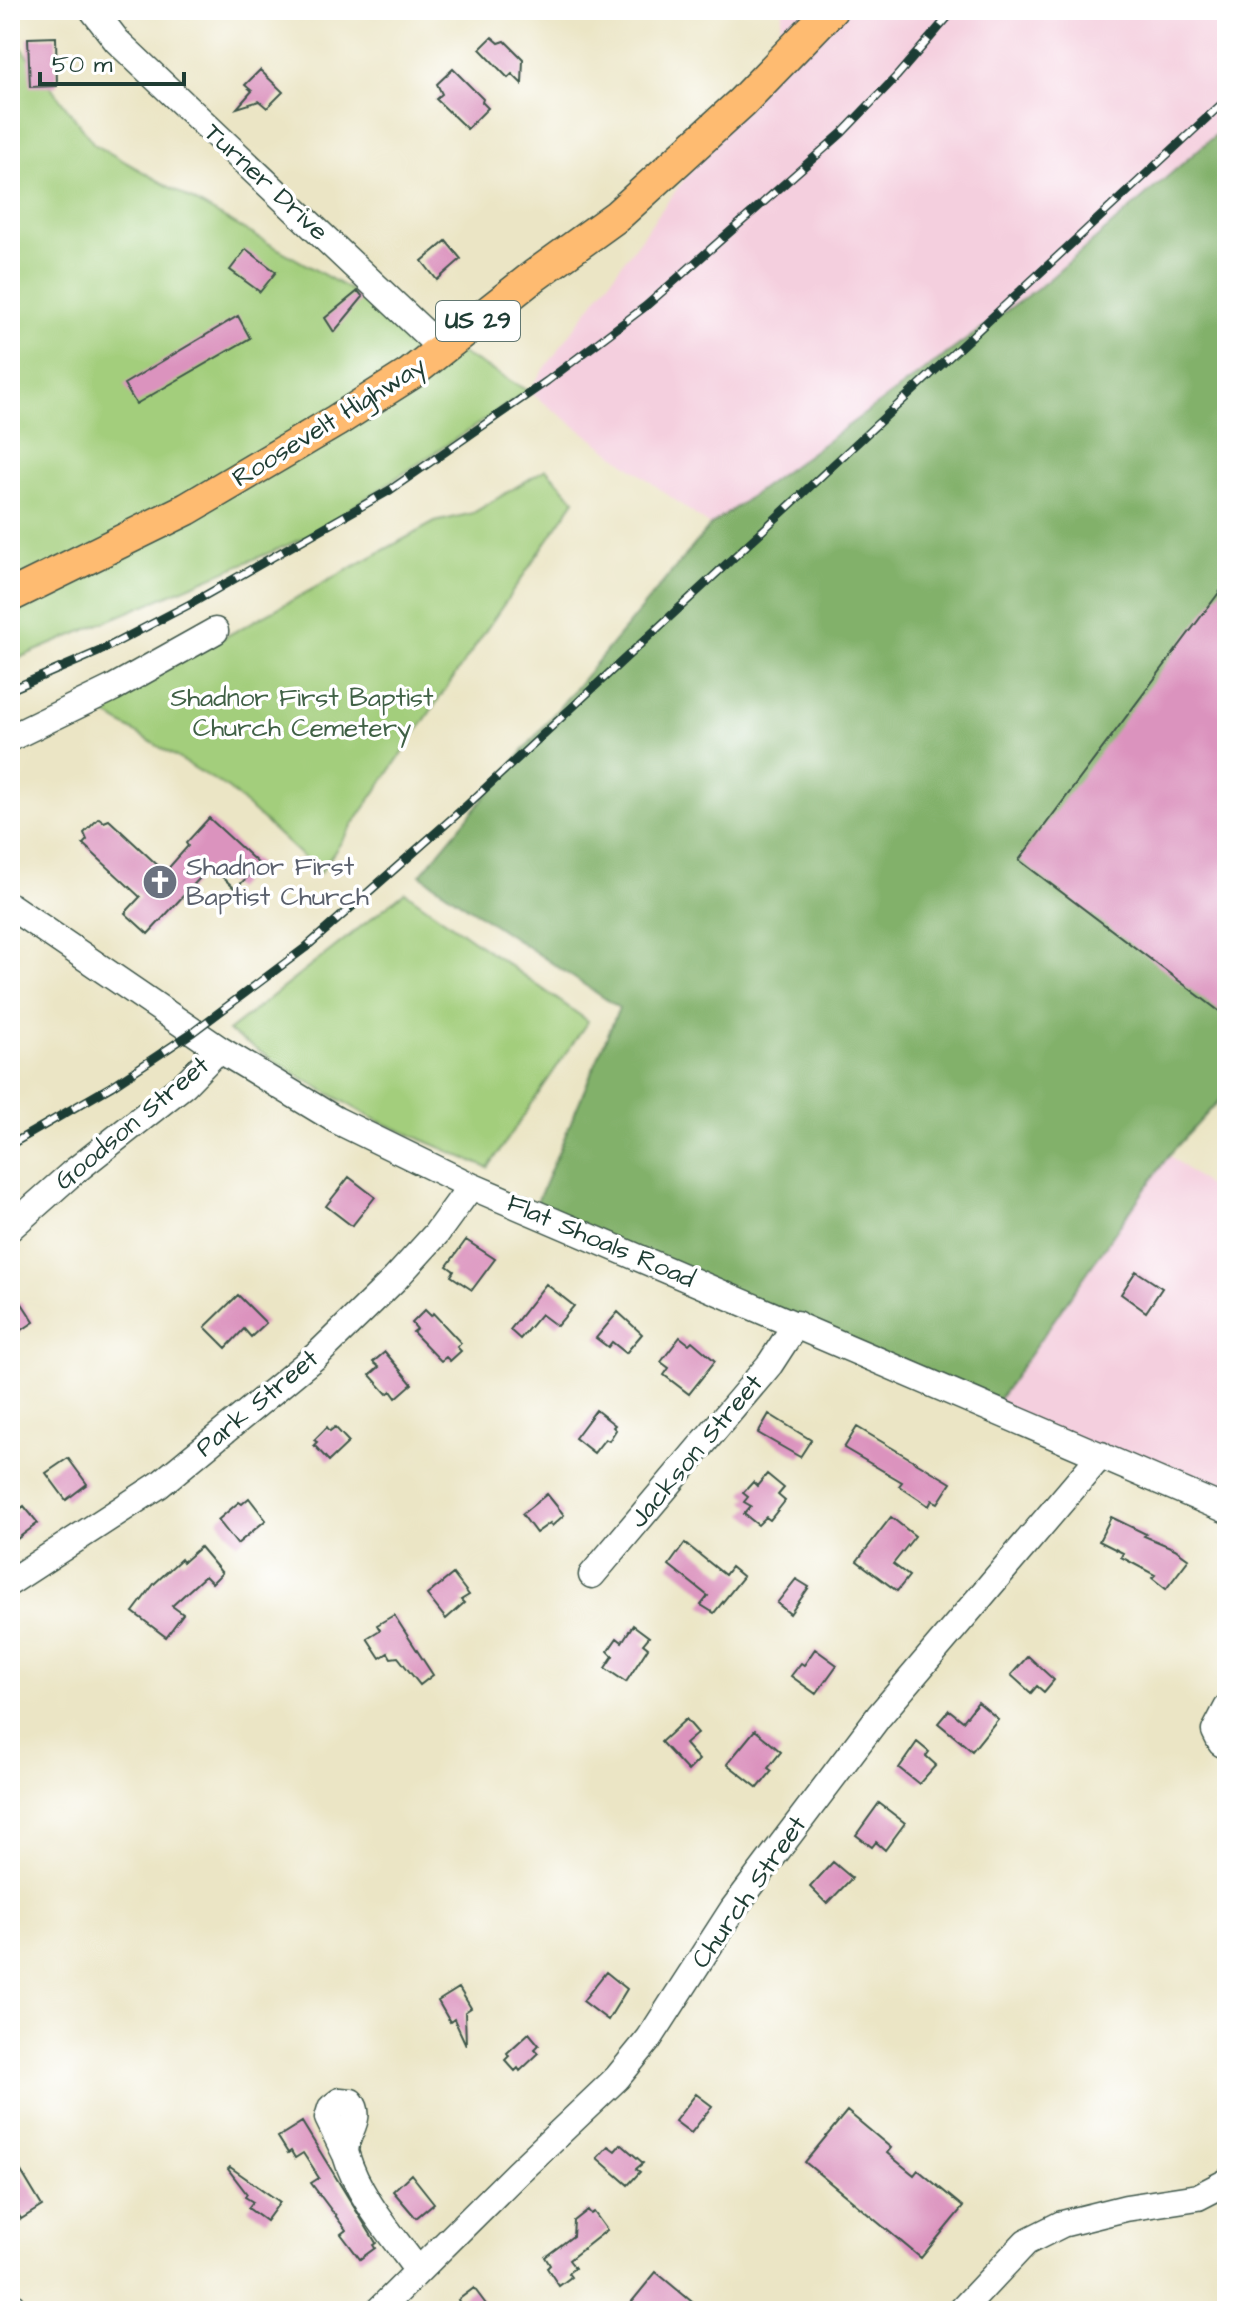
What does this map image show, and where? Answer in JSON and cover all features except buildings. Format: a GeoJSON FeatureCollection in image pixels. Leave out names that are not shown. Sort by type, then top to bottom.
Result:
{"type":"FeatureCollection","features":[{"type":"Feature","properties":{"kind":"main road","name":"Roosevelt Highway"},"geometry":{"type":"LineString","coordinates":[[10,596],[187,509],[336,421],[443,350],[534,276],[617,216],[732,112],[831,10]]}},
{"type":"Feature","properties":{"kind":"street","name":"Turner Drive"},"geometry":{"type":"LineString","coordinates":[[93,10],[117,41],[443,350]]}},
{"type":"Feature","properties":{"kind":"street"},"geometry":{"type":"LineString","coordinates":[[10,738],[113,688],[215,631]]}},
{"type":"Feature","properties":{"kind":"street","name":"Flat Shoals Road"},"geometry":{"type":"LineString","coordinates":[[10,906],[219,1049],[336,1120],[471,1186],[1227,1510]]}},
{"type":"Feature","properties":{"kind":"street","name":"Goodson Street"},"geometry":{"type":"LineString","coordinates":[[10,1228],[71,1174],[185,1084],[219,1049]]}},
{"type":"Feature","properties":{"kind":"street","name":"Park Street"},"geometry":{"type":"LineString","coordinates":[[10,1582],[159,1485],[317,1355],[395,1279],[436,1234],[471,1186]]}},
{"type":"Feature","properties":{"kind":"street","name":"Jackson Street"},"geometry":{"type":"LineString","coordinates":[[592,1575],[770,1364],[796,1324]]}},
{"type":"Feature","properties":{"kind":"street","name":"Church Street"},"geometry":{"type":"LineString","coordinates":[[378,2311],[617,2078],[649,2039],[733,1909],[879,1716],[1101,1455]]}},
{"type":"Feature","properties":{"kind":"street"},"geometry":{"type":"LineString","coordinates":[[1227,1708],[1215,1731],[1221,1743],[1227,1746]]}},
{"type":"Feature","properties":{"kind":"street"},"geometry":{"type":"LineString","coordinates":[[345,2153],[362,2190],[418,2271]]}},
{"type":"Feature","properties":{"kind":"street"},"geometry":{"type":"LineString","coordinates":[[961,2311],[1026,2242],[1062,2224],[1126,2208],[1198,2197],[1227,2182]]}},
{"type":"Feature","properties":{"kind":"street"},"geometry":{"type":"LineString","coordinates":[[10,2304],[14,2311]]}},
{"type":"Feature","properties":{"kind":"shaded area"},"geometry":{"type":"Polygon","coordinates":[[[783,10],[1227,10],[1227,125],[1046,282],[710,526],[528,391],[775,56],[783,10]]]}},
{"type":"Feature","properties":{"kind":"shaded area"},"geometry":{"type":"Polygon","coordinates":[[[1169,1155],[1227,1201],[1227,1508],[996,1403],[1169,1155]]]}},
{"type":"Feature","properties":{"kind":"green space"},"geometry":{"type":"Polygon","coordinates":[[[10,32],[94,144],[528,391],[309,536],[21,657],[10,647],[10,32]]]}},
{"type":"Feature","properties":{"kind":"green space"},"geometry":{"type":"Polygon","coordinates":[[[1227,125],[1227,1092],[1169,1155],[996,1403],[532,1214],[619,1008],[420,875],[710,526],[1046,282],[1227,125]]]}},
{"type":"Feature","properties":{"kind":"green space","name":"Shadnor First Baptist Church Cemetery"},"geometry":{"type":"Polygon","coordinates":[[[546,469],[575,500],[320,873],[229,789],[95,708],[435,522],[473,513],[546,469]]]}},
{"type":"Feature","properties":{"kind":"green space"},"geometry":{"type":"Polygon","coordinates":[[[405,892],[588,1021],[488,1168],[374,1119],[228,1031],[405,892]]]}},
{"type":"Feature","properties":{"kind":"railway"},"geometry":{"type":"LineString","coordinates":[[10,690],[98,652],[192,603],[390,490],[547,381],[646,306],[842,133],[954,10]]}},
{"type":"Feature","properties":{"kind":"railway"},"geometry":{"type":"LineString","coordinates":[[10,1145],[112,1086],[193,1032],[305,948],[464,808],[1227,99]]}},
{"type":"Feature","properties":{"kind":"place","name":"Shadnor First Baptist Church"},"geometry":{"type":"Point","coordinates":[160,882]}}]}
